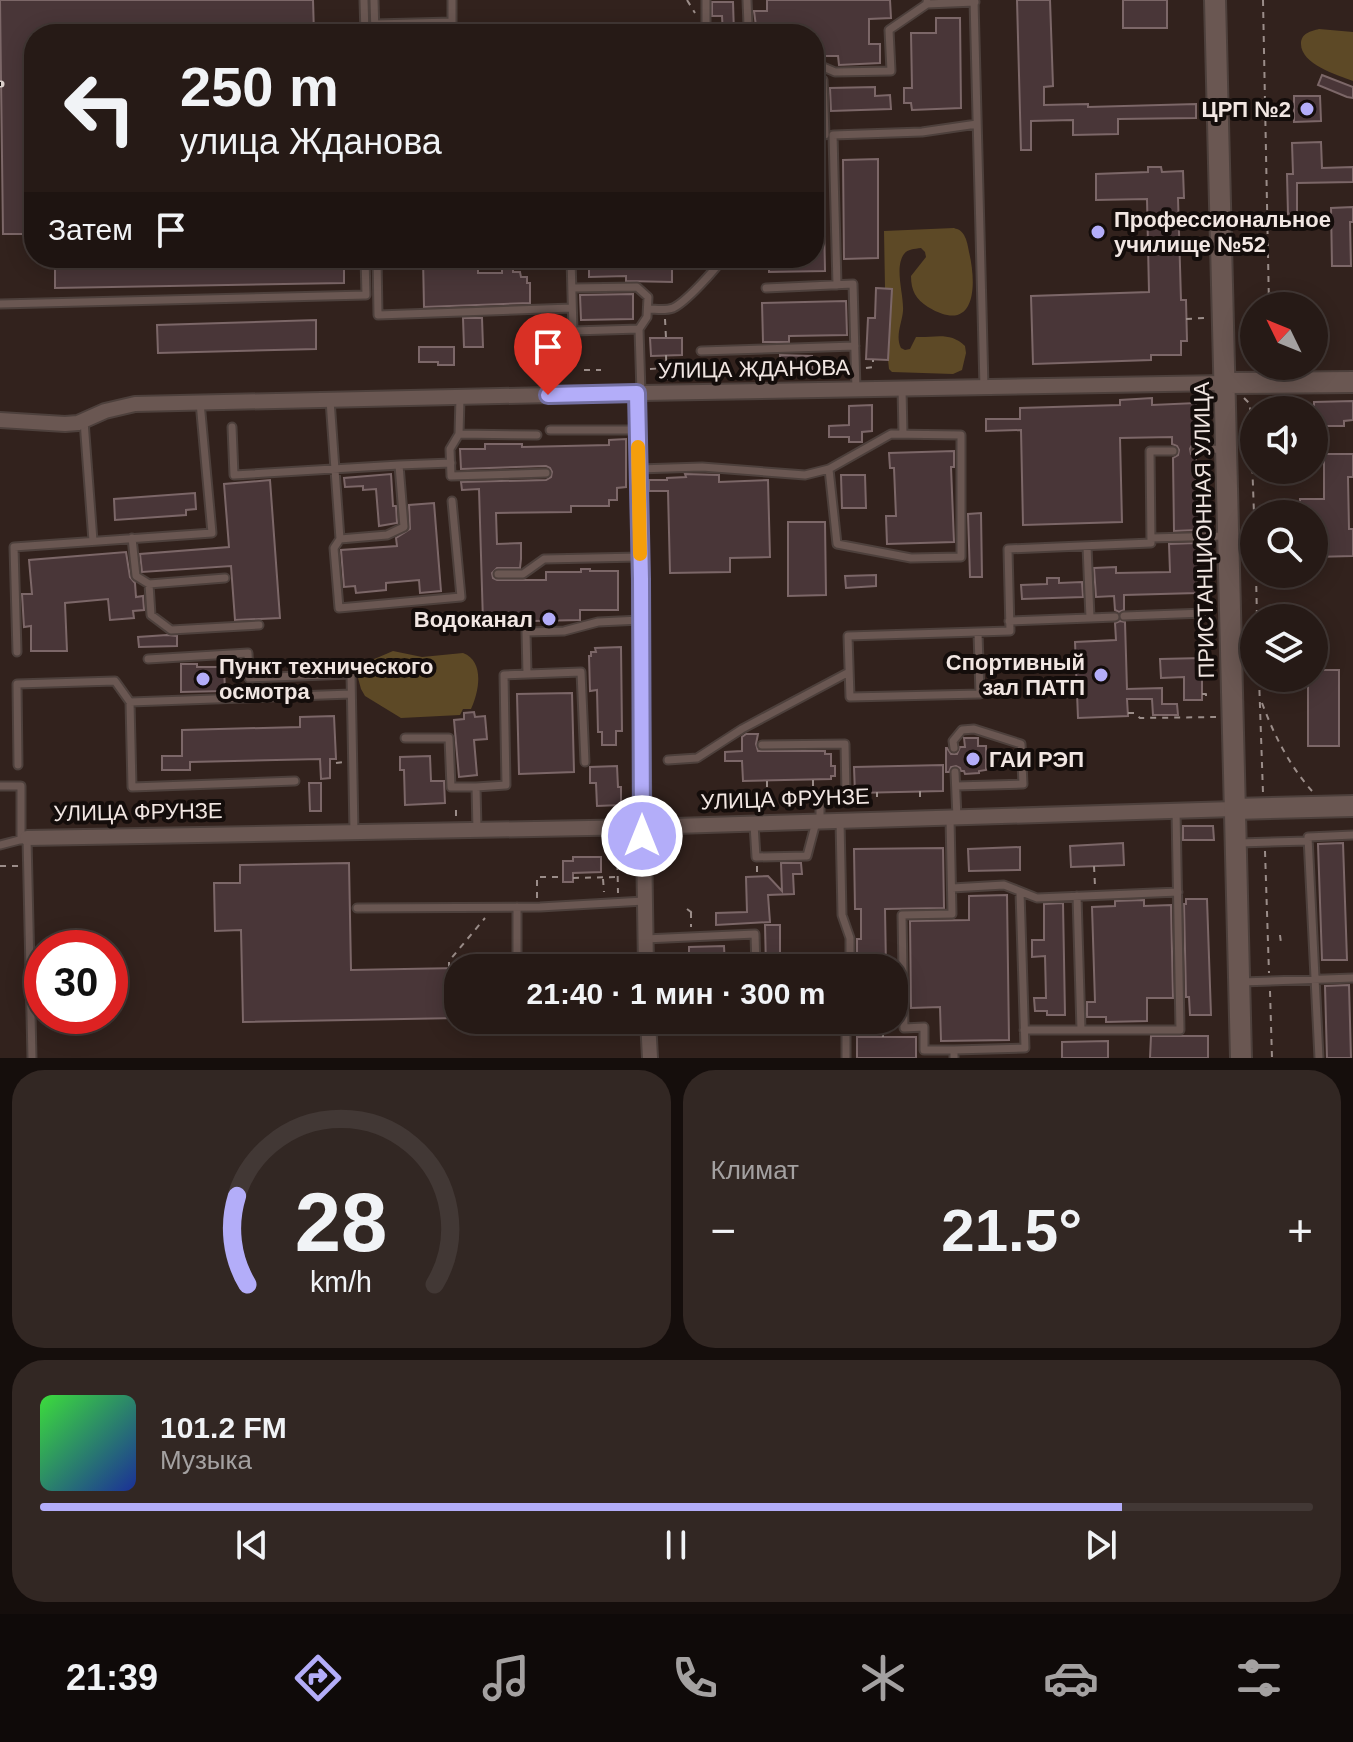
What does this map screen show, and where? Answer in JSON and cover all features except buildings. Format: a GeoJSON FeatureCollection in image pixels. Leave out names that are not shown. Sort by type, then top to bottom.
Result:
{"type":"FeatureCollection","features":[{"type":"Feature","properties":{"kind":"main road","name":"ПРИСТАНЦИОННАЯ УЛИЦА"},"geometry":{"type":"LineString","coordinates":[[1215,0],[1233,390],[1226,449],[1241,1058]]}},
{"type":"Feature","properties":{"kind":"main road"},"geometry":{"type":"LineString","coordinates":[[1233,390],[1353,382]]}},
{"type":"Feature","properties":{"kind":"main road","name":"УЛИЦА ФРУНЗЕ"},"geometry":{"type":"LineString","coordinates":[[1234,809],[1353,806]]}},
{"type":"Feature","properties":{"kind":"street","name":"УЛИЦА ЖДАНОВА"},"geometry":{"type":"LineString","coordinates":[[0,420],[65,424],[84,421],[120,406],[200,402],[984,387],[1233,390]]}},
{"type":"Feature","properties":{"kind":"street"},"geometry":{"type":"LineString","coordinates":[[639,393],[637,430],[646,954]]}},
{"type":"Feature","properties":{"kind":"street","name":"УЛИЦА ФРУНЗЕ"},"geometry":{"type":"LineString","coordinates":[[24,839],[617,828],[1234,809]]}},
{"type":"Feature","properties":{"kind":"street"},"geometry":{"type":"LineString","coordinates":[[649,1034],[650,1058]]}},
{"type":"Feature","properties":{"kind":"lane"},"geometry":{"type":"LineString","coordinates":[[364,0],[365,24]]}},
{"type":"Feature","properties":{"kind":"lane"},"geometry":{"type":"LineString","coordinates":[[374,0],[375,24],[452,22],[452,0]]}},
{"type":"Feature","properties":{"kind":"lane"},"geometry":{"type":"LineString","coordinates":[[706,0],[706,24]]}},
{"type":"Feature","properties":{"kind":"lane"},"geometry":{"type":"LineString","coordinates":[[747,0],[748,24]]}},
{"type":"Feature","properties":{"kind":"lane"},"geometry":{"type":"LineString","coordinates":[[824,67],[835,72],[891,71],[889,30],[927,2],[974,1],[984,387]]}},
{"type":"Feature","properties":{"kind":"lane"},"geometry":{"type":"LineString","coordinates":[[824,89],[837,285]]}},
{"type":"Feature","properties":{"kind":"lane"},"geometry":{"type":"LineString","coordinates":[[824,135],[922,132],[977,124]]}},
{"type":"Feature","properties":{"kind":"lane"},"geometry":{"type":"LineString","coordinates":[[0,304],[366,295],[365,268]]}},
{"type":"Feature","properties":{"kind":"lane"},"geometry":{"type":"LineString","coordinates":[[377,268],[378,315],[572,308]]}},
{"type":"Feature","properties":{"kind":"lane"},"geometry":{"type":"LineString","coordinates":[[571,268],[573,331],[639,329]]}},
{"type":"Feature","properties":{"kind":"lane"},"geometry":{"type":"LineString","coordinates":[[648,309],[670,310],[716,268]]}},
{"type":"Feature","properties":{"kind":"lane"},"geometry":{"type":"LineString","coordinates":[[766,288],[853,284],[856,390]]}},
{"type":"Feature","properties":{"kind":"lane"},"geometry":{"type":"LineString","coordinates":[[572,288],[637,287],[648,297],[647,317],[639,329],[639,393]]}},
{"type":"Feature","properties":{"kind":"lane"},"geometry":{"type":"LineString","coordinates":[[701,351],[855,346]]}},
{"type":"Feature","properties":{"kind":"lane"},"geometry":{"type":"LineString","coordinates":[[902,389],[903,434]]}},
{"type":"Feature","properties":{"kind":"lane"},"geometry":{"type":"LineString","coordinates":[[460,397],[459,434],[450,449],[451,476],[546,473]]}},
{"type":"Feature","properties":{"kind":"lane"},"geometry":{"type":"LineString","coordinates":[[330,400],[340,539],[334,548],[339,608],[461,597],[452,501]]}},
{"type":"Feature","properties":{"kind":"lane"},"geometry":{"type":"LineString","coordinates":[[17,652],[14,547],[212,533],[200,402]]}},
{"type":"Feature","properties":{"kind":"lane"},"geometry":{"type":"LineString","coordinates":[[84,421],[93,541]]}},
{"type":"Feature","properties":{"kind":"lane"},"geometry":{"type":"LineString","coordinates":[[232,427],[234,475],[451,463]]}},
{"type":"Feature","properties":{"kind":"lane"},"geometry":{"type":"LineString","coordinates":[[550,430],[637,430]]}},
{"type":"Feature","properties":{"kind":"lane"},"geometry":{"type":"LineString","coordinates":[[459,434],[537,435]]}},
{"type":"Feature","properties":{"kind":"lane"},"geometry":{"type":"LineString","coordinates":[[638,469],[702,467],[805,475],[829,469],[891,434],[961,435],[961,557],[911,558],[837,544],[829,469]]}},
{"type":"Feature","properties":{"kind":"lane"},"geometry":{"type":"LineString","coordinates":[[1196,450],[1226,449]]}},
{"type":"Feature","properties":{"kind":"lane"},"geometry":{"type":"LineString","coordinates":[[978,633],[980,694],[850,697],[848,636],[1010,631],[1008,549],[1151,543],[1150,451],[1173,451]]}},
{"type":"Feature","properties":{"kind":"lane"},"geometry":{"type":"LineString","coordinates":[[340,539],[387,535],[404,527],[399,465]]}},
{"type":"Feature","properties":{"kind":"lane"},"geometry":{"type":"LineString","coordinates":[[1151,538],[1228,536]]}},
{"type":"Feature","properties":{"kind":"lane"},"geometry":{"type":"LineString","coordinates":[[132,538],[136,576],[149,584],[225,578]]}},
{"type":"Feature","properties":{"kind":"lane"},"geometry":{"type":"LineString","coordinates":[[1087,546],[1090,618]]}},
{"type":"Feature","properties":{"kind":"lane"},"geometry":{"type":"LineString","coordinates":[[498,574],[523,574],[544,559],[640,557]]}},
{"type":"Feature","properties":{"kind":"lane"},"geometry":{"type":"LineString","coordinates":[[149,584],[151,615],[171,630],[259,625]]}},
{"type":"Feature","properties":{"kind":"lane"},"geometry":{"type":"LineString","coordinates":[[1009,621],[1205,613]]}},
{"type":"Feature","properties":{"kind":"lane"},"geometry":{"type":"LineString","coordinates":[[527,674],[526,632],[564,631],[598,622],[641,620]]}},
{"type":"Feature","properties":{"kind":"lane"},"geometry":{"type":"LineString","coordinates":[[148,659],[248,653],[249,678],[351,674],[354,832]]}},
{"type":"Feature","properties":{"kind":"lane"},"geometry":{"type":"LineString","coordinates":[[405,738],[449,738],[451,787],[506,785],[504,675],[581,672],[585,762]]}},
{"type":"Feature","properties":{"kind":"lane"},"geometry":{"type":"LineString","coordinates":[[668,760],[697,758],[742,729],[849,672]]}},
{"type":"Feature","properties":{"kind":"lane"},"geometry":{"type":"LineString","coordinates":[[18,765],[17,684],[115,681],[130,702],[132,787],[295,781]]}},
{"type":"Feature","properties":{"kind":"lane"},"geometry":{"type":"LineString","coordinates":[[130,702],[351,694]]}},
{"type":"Feature","properties":{"kind":"lane"},"geometry":{"type":"LineString","coordinates":[[954,748],[953,741],[962,730],[974,729],[1021,744],[1023,784],[956,786]]}},
{"type":"Feature","properties":{"kind":"lane"},"geometry":{"type":"LineString","coordinates":[[754,824],[756,857],[807,856],[818,822],[820,796],[846,795],[845,744],[762,745]]}},
{"type":"Feature","properties":{"kind":"lane"},"geometry":{"type":"LineString","coordinates":[[955,772],[952,914],[902,915],[904,1028],[924,1027],[924,1050],[954,1054],[1025,1048],[1020,892]]}},
{"type":"Feature","properties":{"kind":"lane"},"geometry":{"type":"LineString","coordinates":[[0,786],[21,786],[32,1058]]}},
{"type":"Feature","properties":{"kind":"lane"},"geometry":{"type":"LineString","coordinates":[[476,787],[477,830]]}},
{"type":"Feature","properties":{"kind":"lane"},"geometry":{"type":"LineString","coordinates":[[1024,1030],[1180,1030],[1176,811]]}},
{"type":"Feature","properties":{"kind":"lane"},"geometry":{"type":"LineString","coordinates":[[840,821],[842,915],[850,938],[850,954]]}},
{"type":"Feature","properties":{"kind":"lane"},"geometry":{"type":"LineString","coordinates":[[1319,1058],[1308,837],[1353,835]]}},
{"type":"Feature","properties":{"kind":"lane"},"geometry":{"type":"LineString","coordinates":[[0,845],[24,839]]}},
{"type":"Feature","properties":{"kind":"lane"},"geometry":{"type":"LineString","coordinates":[[1235,843],[1308,841]]}},
{"type":"Feature","properties":{"kind":"lane"},"geometry":{"type":"LineString","coordinates":[[952,888],[1004,885],[1037,898],[1178,892]]}},
{"type":"Feature","properties":{"kind":"lane"},"geometry":{"type":"LineString","coordinates":[[1077,896],[1081,1030]]}},
{"type":"Feature","properties":{"kind":"lane"},"geometry":{"type":"LineString","coordinates":[[357,908],[537,907],[644,901]]}},
{"type":"Feature","properties":{"kind":"lane"},"geometry":{"type":"LineString","coordinates":[[517,907],[517,954]]}},
{"type":"Feature","properties":{"kind":"lane"},"geometry":{"type":"LineString","coordinates":[[645,939],[755,934],[756,954]]}},
{"type":"Feature","properties":{"kind":"lane"},"geometry":{"type":"LineString","coordinates":[[1239,982],[1353,978]]}},
{"type":"Feature","properties":{"kind":"lane"},"geometry":{"type":"LineString","coordinates":[[846,1034],[846,1058]]}},
{"type":"Feature","properties":{"kind":"path"},"geometry":{"type":"LineString","coordinates":[[687,0],[697,16]]}},
{"type":"Feature","properties":{"kind":"path"},"geometry":{"type":"LineString","coordinates":[[1263,0],[1269,292]]}},
{"type":"Feature","properties":{"kind":"path"},"geometry":{"type":"LineString","coordinates":[[665,309],[666,338]]}},
{"type":"Feature","properties":{"kind":"path"},"geometry":{"type":"LineString","coordinates":[[1186,319],[1209,318]]}},
{"type":"Feature","properties":{"kind":"path"},"geometry":{"type":"LineString","coordinates":[[666,355],[667,392]]}},
{"type":"Feature","properties":{"kind":"path"},"geometry":{"type":"LineString","coordinates":[[855,368],[873,367],[873,360]]}},
{"type":"Feature","properties":{"kind":"path"},"geometry":{"type":"LineString","coordinates":[[640,369],[666,368]]}},
{"type":"Feature","properties":{"kind":"path"},"geometry":{"type":"LineString","coordinates":[[584,370],[601,370]]}},
{"type":"Feature","properties":{"kind":"path"},"geometry":{"type":"LineString","coordinates":[[1233,390],[1250,404],[1253,500]]}},
{"type":"Feature","properties":{"kind":"path"},"geometry":{"type":"LineString","coordinates":[[1197,494],[1214,493]]}},
{"type":"Feature","properties":{"kind":"path"},"geometry":{"type":"LineString","coordinates":[[1260,692],[1263,808]]}},
{"type":"Feature","properties":{"kind":"path"},"geometry":{"type":"LineString","coordinates":[[1202,694],[1206,694],[1206,702]]}},
{"type":"Feature","properties":{"kind":"path"},"geometry":{"type":"LineString","coordinates":[[1260,698],[1276,739],[1313,792]]}},
{"type":"Feature","properties":{"kind":"path"},"geometry":{"type":"LineString","coordinates":[[1128,713],[1140,718],[1219,717]]}},
{"type":"Feature","properties":{"kind":"path"},"geometry":{"type":"LineString","coordinates":[[336,763],[348,762]]}},
{"type":"Feature","properties":{"kind":"path"},"geometry":{"type":"LineString","coordinates":[[813,780],[813,796]]}},
{"type":"Feature","properties":{"kind":"path"},"geometry":{"type":"LineString","coordinates":[[767,781],[767,798]]}},
{"type":"Feature","properties":{"kind":"path"},"geometry":{"type":"LineString","coordinates":[[920,791],[920,797]]}},
{"type":"Feature","properties":{"kind":"path"},"geometry":{"type":"LineString","coordinates":[[617,828],[618,902]]}},
{"type":"Feature","properties":{"kind":"path"},"geometry":{"type":"LineString","coordinates":[[1265,842],[1272,1058]]}},
{"type":"Feature","properties":{"kind":"path"},"geometry":{"type":"LineString","coordinates":[[1094,866],[1095,896]]}},
{"type":"Feature","properties":{"kind":"path"},"geometry":{"type":"LineString","coordinates":[[537,907],[537,877],[563,877]]}},
{"type":"Feature","properties":{"kind":"path"},"geometry":{"type":"LineString","coordinates":[[573,878],[618,877]]}},
{"type":"Feature","properties":{"kind":"path"},"geometry":{"type":"LineString","coordinates":[[603,878],[604,903]]}},
{"type":"Feature","properties":{"kind":"path"},"geometry":{"type":"LineString","coordinates":[[455,954],[493,907]]}},
{"type":"Feature","properties":{"kind":"path"},"geometry":{"type":"LineString","coordinates":[[692,937],[689,910],[696,909]]}},
{"type":"Feature","properties":{"kind":"path"},"geometry":{"type":"LineString","coordinates":[[1280,935],[1281,943]]}},
{"type":"Feature","properties":{"kind":"shaded area"},"geometry":{"type":"Polygon","coordinates":[[[1319,29],[1353,32],[1353,81],[1321,68],[1303,51],[1303,37],[1319,29]]]}},
{"type":"Feature","properties":{"kind":"shaded area"},"geometry":{"type":"Polygon","coordinates":[[[954,228],[963,233],[968,246],[973,279],[970,303],[956,315],[944,314],[924,304],[913,290],[911,276],[926,257],[925,252],[921,248],[907,251],[900,266],[903,311],[899,339],[901,348],[905,350],[910,349],[916,337],[954,338],[965,346],[962,370],[953,374],[892,372],[888,360],[892,289],[885,288],[884,231],[954,228]]]}},
{"type":"Feature","properties":{"kind":"shaded area"},"geometry":{"type":"Polygon","coordinates":[[[393,651],[422,657],[463,653],[470,657],[475,663],[478,678],[471,709],[463,709],[460,715],[401,718],[365,696],[358,678],[360,668],[393,651]]]}},
{"type":"Feature","properties":{"kind":"slow traffic"},"geometry":{"type":"LineString","coordinates":[[638,447],[640,554]]}},
{"type":"Feature","properties":{"kind":"place","name":"ЦРП №2"},"geometry":{"type":"Point","coordinates":[1307,109]}},
{"type":"Feature","properties":{"kind":"place","name":"Профессиональное училище №52"},"geometry":{"type":"Point","coordinates":[1098,232]}},
{"type":"Feature","properties":{"kind":"place","name":"Водоканал"},"geometry":{"type":"Point","coordinates":[549,619]}},
{"type":"Feature","properties":{"kind":"place","name":"Спортивный зал ПАТП"},"geometry":{"type":"Point","coordinates":[1101,675]}},
{"type":"Feature","properties":{"kind":"place","name":"Пункт технического осмотра"},"geometry":{"type":"Point","coordinates":[203,679]}},
{"type":"Feature","properties":{"kind":"place","name":"ГАИ РЭП"},"geometry":{"type":"Point","coordinates":[973,759]}},
{"type":"Feature","properties":{"kind":"route"},"geometry":{"type":"LineString","coordinates":[[548,395],[637,393],[642,836]]}}]}
